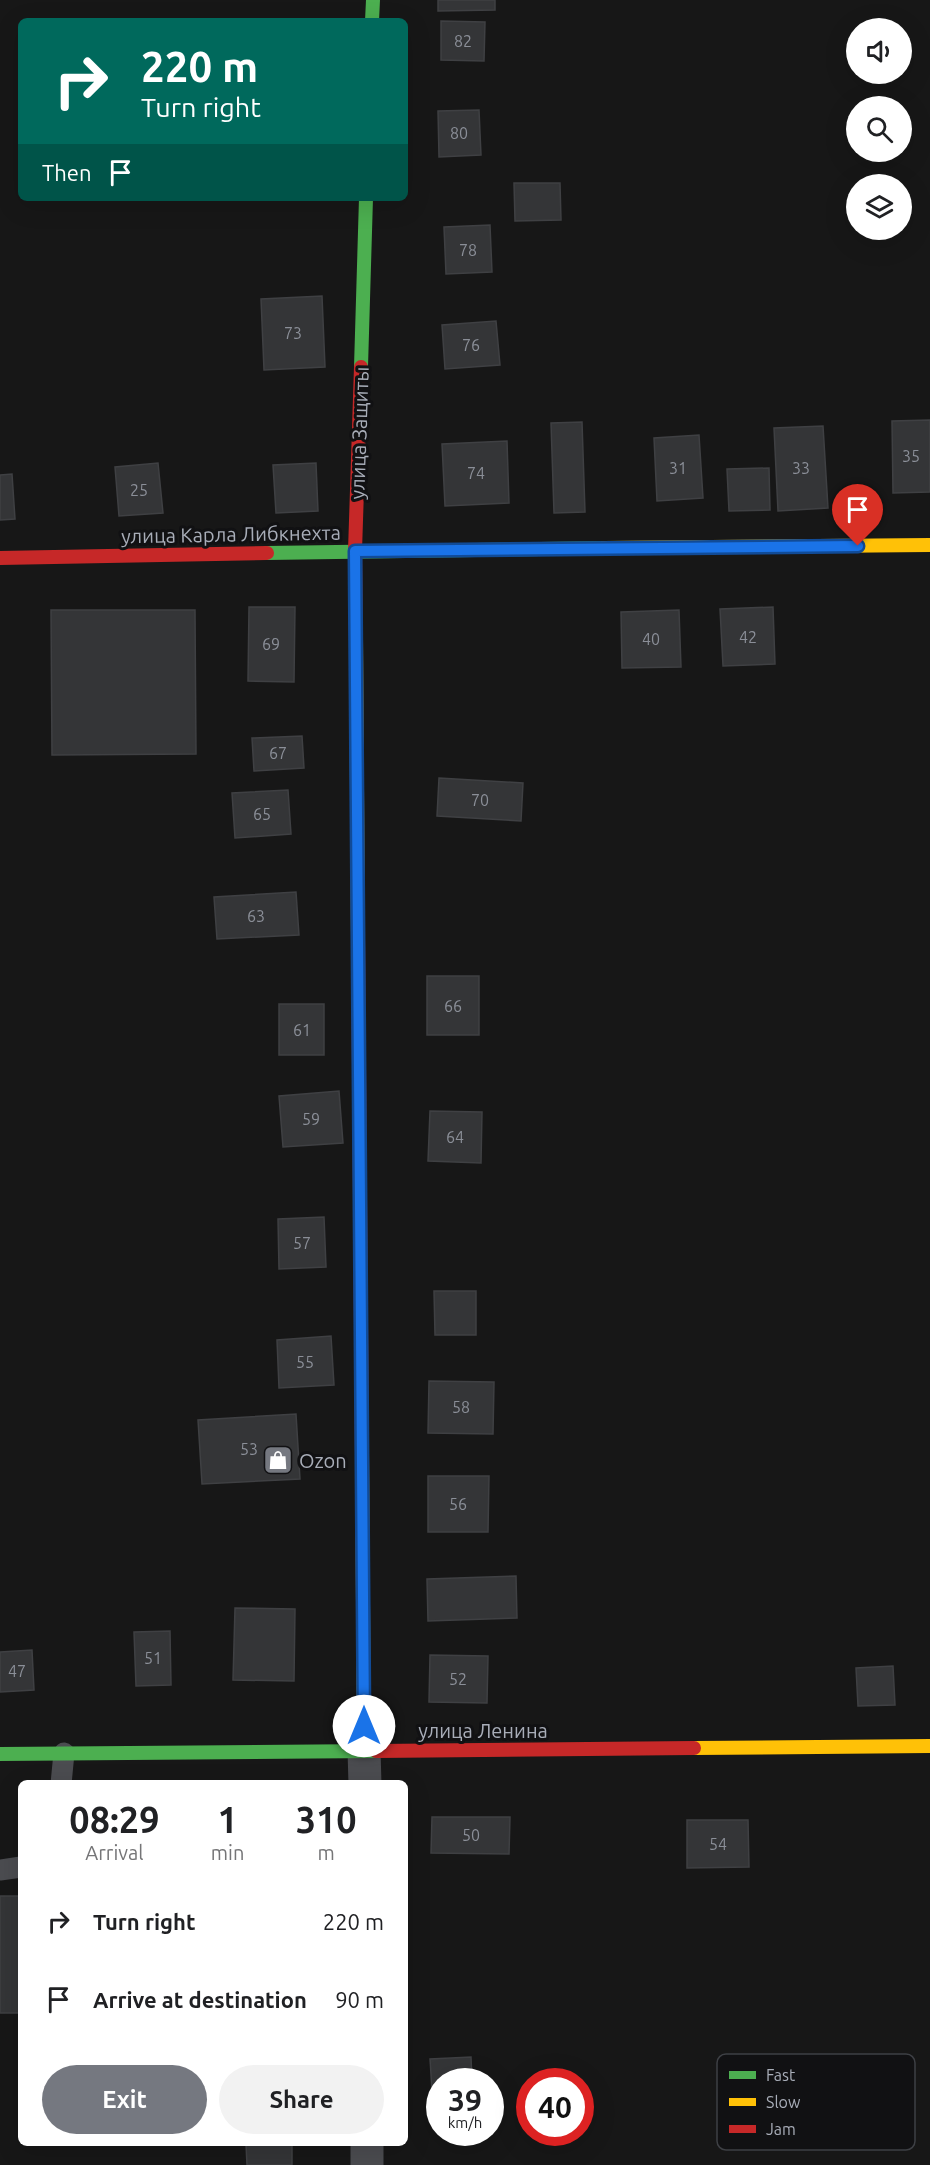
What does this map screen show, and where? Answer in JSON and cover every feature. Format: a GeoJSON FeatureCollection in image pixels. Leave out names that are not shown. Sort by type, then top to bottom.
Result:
{"type":"FeatureCollection","features":[{"type":"Feature","properties":{"kind":"street"},"geometry":{"type":"LineString","coordinates":[[372,18],[373,0]]}},
{"type":"Feature","properties":{"kind":"street","name":"улица Защиты"},"geometry":{"type":"LineString","coordinates":[[365,1780],[355,551],[366,201]]}},
{"type":"Feature","properties":{"kind":"street","name":"улица Карла Либкнехта"},"geometry":{"type":"LineString","coordinates":[[0,558],[355,551],[930,545]]}},
{"type":"Feature","properties":{"kind":"street","name":"улица Ленина"},"geometry":{"type":"LineString","coordinates":[[0,1754],[930,1746]]}},
{"type":"Feature","properties":{"kind":"street"},"geometry":{"type":"LineString","coordinates":[[367,2146],[368,2165]]}},
{"type":"Feature","properties":{"kind":"lane"},"geometry":{"type":"LineString","coordinates":[[61,1780],[64,1753]]}},
{"type":"Feature","properties":{"kind":"lane"},"geometry":{"type":"LineString","coordinates":[[0,1870],[18,1867]]}},
{"type":"Feature","properties":{"kind":"building"},"geometry":{"type":"Polygon","coordinates":[[[438,0],[495,0],[495,10],[438,11],[438,0]]]}},
{"type":"Feature","properties":{"kind":"building"},"geometry":{"type":"Polygon","coordinates":[[[441,21],[485,22],[484,61],[441,60],[441,21]]]}},
{"type":"Feature","properties":{"kind":"building"},"geometry":{"type":"Polygon","coordinates":[[[479,110],[481,155],[439,157],[438,111],[479,110]]]}},
{"type":"Feature","properties":{"kind":"building"},"geometry":{"type":"Polygon","coordinates":[[[514,183],[560,183],[561,220],[515,221],[514,183]]]}},
{"type":"Feature","properties":{"kind":"building"},"geometry":{"type":"Polygon","coordinates":[[[490,225],[492,272],[446,274],[444,227],[490,225]]]}},
{"type":"Feature","properties":{"kind":"building"},"geometry":{"type":"Polygon","coordinates":[[[322,296],[325,367],[264,370],[261,299],[322,296]]]}},
{"type":"Feature","properties":{"kind":"building"},"geometry":{"type":"Polygon","coordinates":[[[496,321],[500,365],[445,369],[442,325],[496,321]]]}},
{"type":"Feature","properties":{"kind":"building"},"geometry":{"type":"Polygon","coordinates":[[[930,420],[930,492],[893,493],[892,421],[930,420]]]}},
{"type":"Feature","properties":{"kind":"building"},"geometry":{"type":"Polygon","coordinates":[[[582,422],[585,512],[554,513],[551,423],[582,422]]]}},
{"type":"Feature","properties":{"kind":"building"},"geometry":{"type":"Polygon","coordinates":[[[823,426],[828,508],[778,511],[774,428],[823,426]]]}},
{"type":"Feature","properties":{"kind":"building"},"geometry":{"type":"Polygon","coordinates":[[[699,435],[703,498],[657,501],[654,438],[699,435]]]}},
{"type":"Feature","properties":{"kind":"building"},"geometry":{"type":"Polygon","coordinates":[[[507,441],[509,503],[445,506],[442,444],[507,441]]]}},
{"type":"Feature","properties":{"kind":"building"},"geometry":{"type":"Polygon","coordinates":[[[158,463],[163,513],[119,516],[115,467],[158,463]]]}},
{"type":"Feature","properties":{"kind":"building"},"geometry":{"type":"Polygon","coordinates":[[[316,463],[318,511],[276,513],[273,465],[316,463]]]}},
{"type":"Feature","properties":{"kind":"building"},"geometry":{"type":"Polygon","coordinates":[[[769,468],[770,510],[729,511],[727,469],[769,468]]]}},
{"type":"Feature","properties":{"kind":"building"},"geometry":{"type":"Polygon","coordinates":[[[12,474],[15,519],[0,520],[0,475],[12,474]]]}},
{"type":"Feature","properties":{"kind":"building"},"geometry":{"type":"Polygon","coordinates":[[[249,607],[295,607],[294,682],[248,681],[249,607]]]}},
{"type":"Feature","properties":{"kind":"building"},"geometry":{"type":"Polygon","coordinates":[[[773,607],[775,664],[723,666],[720,609],[773,607]]]}},
{"type":"Feature","properties":{"kind":"building"},"geometry":{"type":"Polygon","coordinates":[[[51,610],[195,610],[196,754],[52,755],[51,610]]]}},
{"type":"Feature","properties":{"kind":"building"},"geometry":{"type":"Polygon","coordinates":[[[679,610],[681,667],[622,668],[621,612],[679,610]]]}},
{"type":"Feature","properties":{"kind":"building"},"geometry":{"type":"Polygon","coordinates":[[[302,736],[304,768],[254,771],[252,738],[302,736]]]}},
{"type":"Feature","properties":{"kind":"building"},"geometry":{"type":"Polygon","coordinates":[[[439,778],[523,783],[521,821],[437,816],[439,778]]]}},
{"type":"Feature","properties":{"kind":"building"},"geometry":{"type":"Polygon","coordinates":[[[288,790],[291,834],[235,838],[232,793],[288,790]]]}},
{"type":"Feature","properties":{"kind":"building"},"geometry":{"type":"Polygon","coordinates":[[[296,892],[299,935],[217,939],[214,897],[296,892]]]}},
{"type":"Feature","properties":{"kind":"building"},"geometry":{"type":"Polygon","coordinates":[[[427,976],[479,976],[479,1035],[427,1035],[427,976]]]}},
{"type":"Feature","properties":{"kind":"building"},"geometry":{"type":"Polygon","coordinates":[[[279,1004],[324,1004],[324,1055],[279,1055],[279,1004]]]}},
{"type":"Feature","properties":{"kind":"building"},"geometry":{"type":"Polygon","coordinates":[[[339,1091],[343,1143],[283,1147],[279,1096],[339,1091]]]}},
{"type":"Feature","properties":{"kind":"building"},"geometry":{"type":"Polygon","coordinates":[[[430,1111],[482,1112],[481,1163],[428,1161],[430,1111]]]}},
{"type":"Feature","properties":{"kind":"building"},"geometry":{"type":"Polygon","coordinates":[[[324,1217],[326,1267],[279,1269],[278,1219],[324,1217]]]}},
{"type":"Feature","properties":{"kind":"building"},"geometry":{"type":"Polygon","coordinates":[[[434,1291],[476,1291],[476,1335],[435,1335],[434,1291]]]}},
{"type":"Feature","properties":{"kind":"building"},"geometry":{"type":"Polygon","coordinates":[[[331,1336],[334,1385],[279,1388],[277,1340],[331,1336]]]}},
{"type":"Feature","properties":{"kind":"building"},"geometry":{"type":"Polygon","coordinates":[[[429,1381],[494,1382],[493,1434],[428,1433],[429,1381]]]}},
{"type":"Feature","properties":{"kind":"building"},"geometry":{"type":"Polygon","coordinates":[[[296,1414],[300,1479],[202,1484],[198,1420],[296,1414]]]}},
{"type":"Feature","properties":{"kind":"building"},"geometry":{"type":"Polygon","coordinates":[[[428,1476],[489,1476],[488,1532],[428,1532],[428,1476]]]}},
{"type":"Feature","properties":{"kind":"building"},"geometry":{"type":"Polygon","coordinates":[[[516,1576],[517,1618],[428,1621],[427,1579],[516,1576]]]}},
{"type":"Feature","properties":{"kind":"building"},"geometry":{"type":"Polygon","coordinates":[[[235,1608],[295,1609],[294,1681],[233,1680],[235,1608]]]}},
{"type":"Feature","properties":{"kind":"building"},"geometry":{"type":"Polygon","coordinates":[[[170,1631],[171,1685],[136,1686],[134,1632],[170,1631]]]}},
{"type":"Feature","properties":{"kind":"building"},"geometry":{"type":"Polygon","coordinates":[[[32,1650],[34,1690],[0,1692],[0,1652],[32,1650]]]}},
{"type":"Feature","properties":{"kind":"building"},"geometry":{"type":"Polygon","coordinates":[[[430,1655],[488,1656],[487,1703],[429,1702],[430,1655]]]}},
{"type":"Feature","properties":{"kind":"building"},"geometry":{"type":"Polygon","coordinates":[[[893,1666],[895,1705],[858,1706],[856,1668],[893,1666]]]}},
{"type":"Feature","properties":{"kind":"building"},"geometry":{"type":"Polygon","coordinates":[[[432,1817],[510,1817],[509,1854],[431,1853],[432,1817]]]}},
{"type":"Feature","properties":{"kind":"building"},"geometry":{"type":"Polygon","coordinates":[[[687,1820],[748,1820],[749,1867],[687,1868],[687,1820]]]}},
{"type":"Feature","properties":{"kind":"building"},"geometry":{"type":"Polygon","coordinates":[[[0,1896],[18,1896],[18,2013],[0,2013],[0,1896]]]}},
{"type":"Feature","properties":{"kind":"building"},"geometry":{"type":"Polygon","coordinates":[[[471,2057],[471,2068],[431,2068],[430,2059],[471,2057]]]}},
{"type":"Feature","properties":{"kind":"building"},"geometry":{"type":"Polygon","coordinates":[[[246,2146],[292,2146],[292,2165],[247,2165],[246,2146]]]}},
{"type":"Feature","properties":{"kind":"traffic: fast"},"geometry":{"type":"LineString","coordinates":[[372,18],[373,0]]}},
{"type":"Feature","properties":{"kind":"traffic: fast"},"geometry":{"type":"LineString","coordinates":[[361,367],[366,201]]}},
{"type":"Feature","properties":{"kind":"traffic: fast"},"geometry":{"type":"LineString","coordinates":[[267,553],[604,548]]}},
{"type":"Feature","properties":{"kind":"traffic: fast"},"geometry":{"type":"LineString","coordinates":[[0,1754],[376,1751]]}},
{"type":"Feature","properties":{"kind":"traffic: slow"},"geometry":{"type":"LineString","coordinates":[[604,548],[930,545]]}},
{"type":"Feature","properties":{"kind":"traffic: slow"},"geometry":{"type":"LineString","coordinates":[[356,638],[358,937]]}},
{"type":"Feature","properties":{"kind":"traffic: slow"},"geometry":{"type":"LineString","coordinates":[[362,1454],[364,1750]]}},
{"type":"Feature","properties":{"kind":"traffic: slow"},"geometry":{"type":"LineString","coordinates":[[694,1748],[930,1746]]}},
{"type":"Feature","properties":{"kind":"traffic: jam"},"geometry":{"type":"LineString","coordinates":[[356,638],[355,551],[361,367]]}},
{"type":"Feature","properties":{"kind":"traffic: jam"},"geometry":{"type":"LineString","coordinates":[[0,558],[267,553]]}},
{"type":"Feature","properties":{"kind":"traffic: jam"},"geometry":{"type":"LineString","coordinates":[[358,937],[362,1454]]}},
{"type":"Feature","properties":{"kind":"traffic: jam"},"geometry":{"type":"LineString","coordinates":[[376,1751],[694,1748]]}},
{"type":"Feature","properties":{"kind":"place","name":"Ozon"},"geometry":{"type":"Point","coordinates":[278,1460]}},
{"type":"Feature","properties":{"kind":"route"},"geometry":{"type":"LineString","coordinates":[[364,1726],[355,551],[858,546]]}}]}
